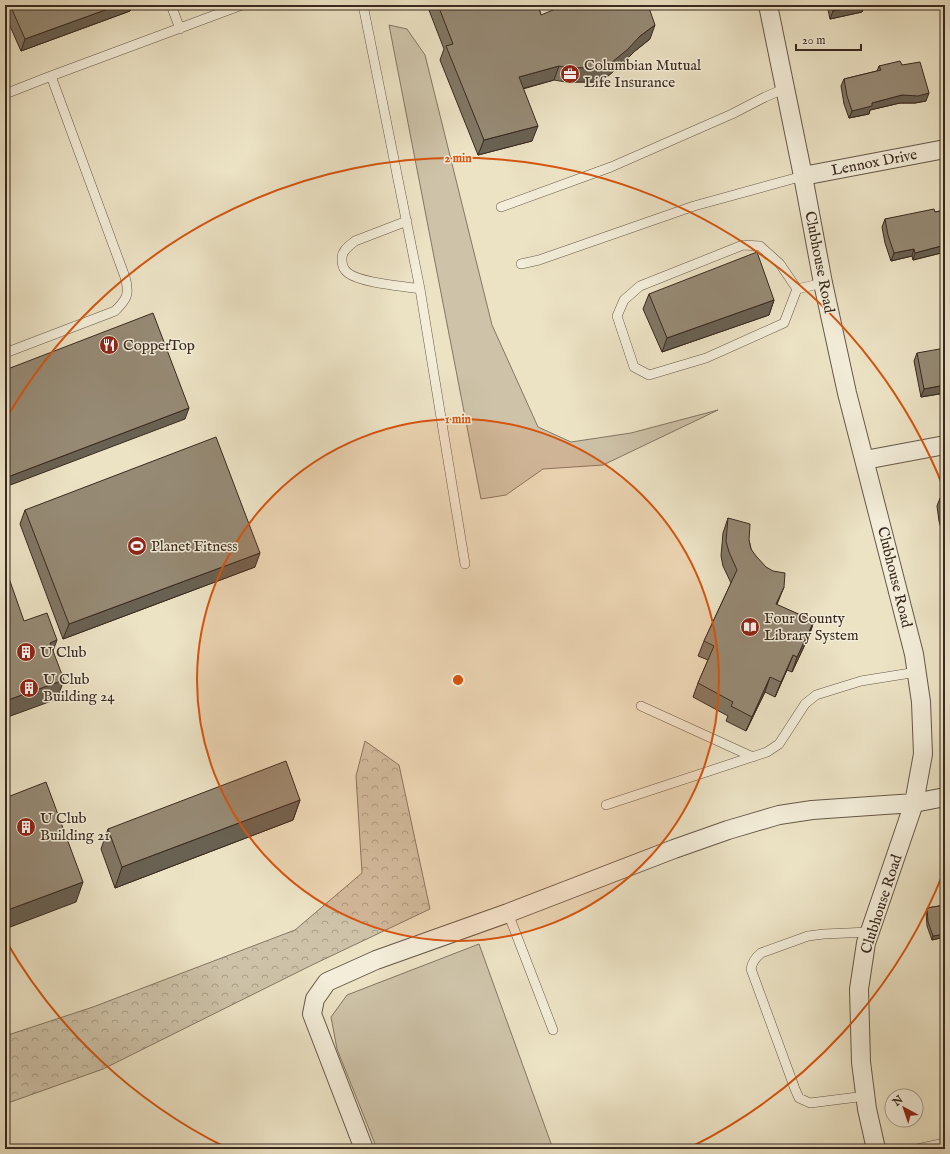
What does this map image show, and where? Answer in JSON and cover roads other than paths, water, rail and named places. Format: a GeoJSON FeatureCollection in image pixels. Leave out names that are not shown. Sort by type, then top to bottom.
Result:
{"type":"FeatureCollection","features":[{"type":"Feature","properties":{"kind":"street","name":"Clubhouse Road"},"geometry":{"type":"LineString","coordinates":[[768,5],[786,88],[823,283],[847,393],[914,654],[921,702],[923,754],[914,803],[866,943],[859,989],[861,1062],[867,1109],[876,1149]]}},
{"type":"Feature","properties":{"kind":"street","name":"Lennox Drive"},"geometry":{"type":"LineString","coordinates":[[803,176],[945,149]]}},
{"type":"Feature","properties":{"kind":"street"},"geometry":{"type":"LineString","coordinates":[[865,460],[945,445]]}},
{"type":"Feature","properties":{"kind":"street"},"geometry":{"type":"LineString","coordinates":[[364,1149],[312,1014],[315,999],[328,982],[376,960],[508,913],[674,849],[728,830],[779,815],[812,810],[914,803],[945,797]]}},
{"type":"Feature","properties":{"kind":"lane"},"geometry":{"type":"LineString","coordinates":[[171,5],[180,28]]}},
{"type":"Feature","properties":{"kind":"lane"},"geometry":{"type":"LineString","coordinates":[[5,94],[242,5]]}},
{"type":"Feature","properties":{"kind":"lane"},"geometry":{"type":"LineString","coordinates":[[363,5],[420,289],[465,564]]}},
{"type":"Feature","properties":{"kind":"lane"},"geometry":{"type":"LineString","coordinates":[[5,353],[115,311],[127,296],[128,287],[125,277],[51,76]]}},
{"type":"Feature","properties":{"kind":"lane"},"geometry":{"type":"LineString","coordinates":[[501,208],[611,167],[732,114],[786,88]]}},
{"type":"Feature","properties":{"kind":"lane"},"geometry":{"type":"LineString","coordinates":[[521,264],[540,260],[694,206],[803,176]]}},
{"type":"Feature","properties":{"kind":"lane"},"geometry":{"type":"LineString","coordinates":[[407,222],[355,241],[344,251],[341,257],[342,263],[343,268],[347,273],[361,280],[420,289]]}},
{"type":"Feature","properties":{"kind":"lane"},"geometry":{"type":"LineString","coordinates":[[742,244],[760,246],[780,264],[797,289],[784,323],[706,358],[649,375],[634,367],[617,316],[624,300],[640,286],[742,244]]}},
{"type":"Feature","properties":{"kind":"lane"},"geometry":{"type":"LineString","coordinates":[[797,289],[823,283]]}},
{"type":"Feature","properties":{"kind":"lane"},"geometry":{"type":"LineString","coordinates":[[606,805],[767,752],[779,744],[805,704],[816,695],[861,681],[917,672]]}},
{"type":"Feature","properties":{"kind":"lane"},"geometry":{"type":"LineString","coordinates":[[641,706],[753,757]]}},
{"type":"Feature","properties":{"kind":"lane"},"geometry":{"type":"LineString","coordinates":[[508,913],[553,1030]]}},
{"type":"Feature","properties":{"kind":"lane"},"geometry":{"type":"LineString","coordinates":[[866,1096],[810,1103],[799,1098],[751,969],[755,958],[761,953],[808,936],[870,932]]}},
{"type":"Feature","properties":{"kind":"lane"},"geometry":{"type":"LineString","coordinates":[[917,1149],[945,1143]]}},
{"type":"Feature","properties":{"kind":"place","name":"Columbian Mutual Life Insurance"},"geometry":{"type":"Point","coordinates":[570,74]}},
{"type":"Feature","properties":{"kind":"place","name":"CopperTop"},"geometry":{"type":"Point","coordinates":[109,345]}},
{"type":"Feature","properties":{"kind":"place","name":"Planet Fitness"},"geometry":{"type":"Point","coordinates":[137,546]}},
{"type":"Feature","properties":{"kind":"place","name":"Four County Library System"},"geometry":{"type":"Point","coordinates":[750,627]}},
{"type":"Feature","properties":{"kind":"place","name":"U Club"},"geometry":{"type":"Point","coordinates":[26,652]}},
{"type":"Feature","properties":{"kind":"place","name":"U Club Building 24"},"geometry":{"type":"Point","coordinates":[29,688]}},
{"type":"Feature","properties":{"kind":"place","name":"U Club Building 21"},"geometry":{"type":"Point","coordinates":[26,827]}}]}
